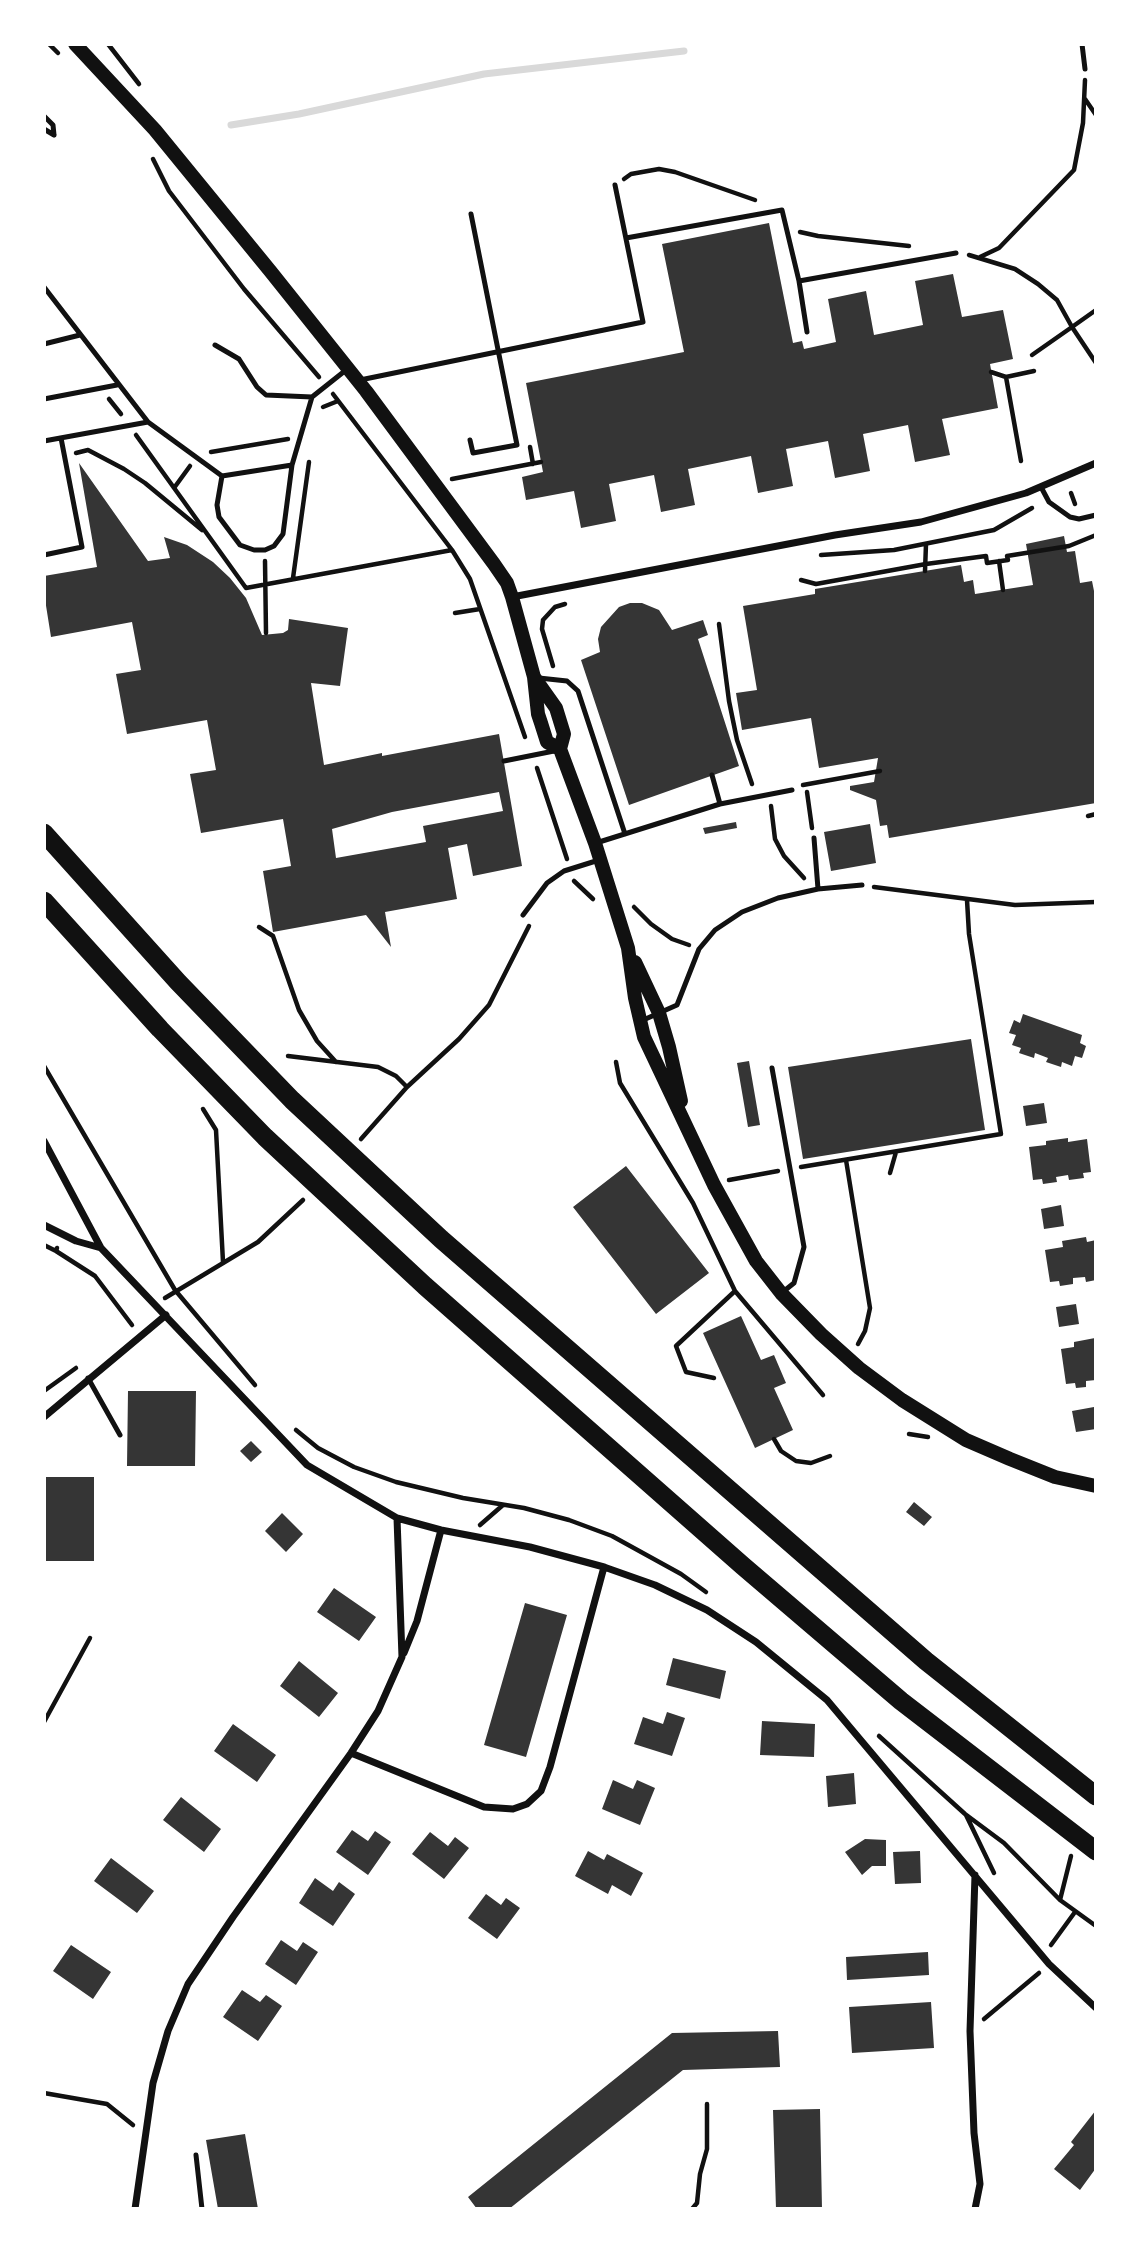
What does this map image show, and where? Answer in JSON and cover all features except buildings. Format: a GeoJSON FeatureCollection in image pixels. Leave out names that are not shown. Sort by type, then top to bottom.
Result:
{"type":"FeatureCollection","features":[{"type":"Feature","properties":{"kind":"highway"},"geometry":{"type":"LineString","coordinates":[[44,833],[187,991],[324,1130],[441,1240],[926,1661],[1096,1796]]}},
{"type":"Feature","properties":{"kind":"highway"},"geometry":{"type":"LineString","coordinates":[[44,901],[160,1029],[292,1162],[446,1304],[901,1701],[1096,1851]]}},
{"type":"Feature","properties":{"kind":"main road"},"geometry":{"type":"LineString","coordinates":[[75,44],[155,130],[352,375],[507,583],[534,677],[538,714],[547,742],[560,749],[601,860],[628,948],[640,1022],[655,1063],[737,1230],[756,1261],[781,1293],[821,1334],[859,1368],[924,1415],[966,1440],[1010,1459],[1055,1476],[1096,1486]]}},
{"type":"Feature","properties":{"kind":"main road"},"geometry":{"type":"LineString","coordinates":[[628,948],[659,1013],[687,1125]]}},
{"type":"Feature","properties":{"kind":"street"},"geometry":{"type":"LineString","coordinates":[[512,597],[835,535],[921,522],[1041,487],[1096,463]]}},
{"type":"Feature","properties":{"kind":"street"},"geometry":{"type":"LineString","coordinates":[[44,1141],[101,1248],[307,1465],[397,1518],[604,1567],[655,1585],[707,1610],[756,1642],[827,1700],[1049,1964],[1096,2008]]}},
{"type":"Feature","properties":{"kind":"street"},"geometry":{"type":"LineString","coordinates":[[44,1225],[76,1241],[101,1248]]}},
{"type":"Feature","properties":{"kind":"street"},"geometry":{"type":"LineString","coordinates":[[44,1417],[166,1315]]}},
{"type":"Feature","properties":{"kind":"street"},"geometry":{"type":"LineString","coordinates":[[397,1518],[402,1657]]}},
{"type":"Feature","properties":{"kind":"street"},"geometry":{"type":"LineString","coordinates":[[135,2209],[149,2099],[162,2048],[188,1984],[378,1711],[417,1620],[441,1530]]}},
{"type":"Feature","properties":{"kind":"street"},"geometry":{"type":"LineString","coordinates":[[351,1753],[485,1807],[502,1809],[527,1804],[541,1790],[550,1767],[604,1567]]}},
{"type":"Feature","properties":{"kind":"street"},"geometry":{"type":"LineString","coordinates":[[975,1874],[970,2031],[974,2133],[980,2184],[975,2209]]}},
{"type":"Feature","properties":{"kind":"lane"},"geometry":{"type":"LineString","coordinates":[[1082,44],[1085,69]]}},
{"type":"Feature","properties":{"kind":"lane"},"geometry":{"type":"LineString","coordinates":[[44,116],[53,125],[54,135],[44,129]]}},
{"type":"Feature","properties":{"kind":"lane"},"geometry":{"type":"LineString","coordinates":[[222,476],[217,505],[219,517],[240,545],[254,550],[265,550],[274,546],[283,534],[292,465],[312,397],[327,386],[352,375],[498,351],[643,322],[615,185]]}},
{"type":"Feature","properties":{"kind":"lane"},"geometry":{"type":"LineString","coordinates":[[626,237],[782,210],[799,281],[807,332]]}},
{"type":"Feature","properties":{"kind":"lane"},"geometry":{"type":"LineString","coordinates":[[470,440],[473,453],[517,445],[471,214]]}},
{"type":"Feature","properties":{"kind":"lane"},"geometry":{"type":"LineString","coordinates":[[799,281],[956,253]]}},
{"type":"Feature","properties":{"kind":"lane"},"geometry":{"type":"LineString","coordinates":[[44,287],[148,422],[222,476],[292,465]]}},
{"type":"Feature","properties":{"kind":"lane"},"geometry":{"type":"LineString","coordinates":[[44,344],[80,335]]}},
{"type":"Feature","properties":{"kind":"lane"},"geometry":{"type":"LineString","coordinates":[[215,345],[239,359],[265,395],[312,397]]}},
{"type":"Feature","properties":{"kind":"lane"},"geometry":{"type":"LineString","coordinates":[[44,399],[117,385]]}},
{"type":"Feature","properties":{"kind":"lane"},"geometry":{"type":"LineString","coordinates":[[44,442],[148,422]]}},
{"type":"Feature","properties":{"kind":"lane"},"geometry":{"type":"LineString","coordinates":[[44,555],[82,547],[61,438]]}},
{"type":"Feature","properties":{"kind":"lane"},"geometry":{"type":"LineString","coordinates":[[1041,487],[1049,502],[1070,517],[1079,519],[1096,515]]}},
{"type":"Feature","properties":{"kind":"lane"},"geometry":{"type":"LineString","coordinates":[[534,677],[567,681],[578,691],[625,834]]}},
{"type":"Feature","properties":{"kind":"lane"},"geometry":{"type":"LineString","coordinates":[[504,761],[560,749]]}},
{"type":"Feature","properties":{"kind":"lane"},"geometry":{"type":"LineString","coordinates":[[712,775],[720,804]]}},
{"type":"Feature","properties":{"kind":"lane"},"geometry":{"type":"LineString","coordinates":[[595,843],[720,804],[792,790]]}},
{"type":"Feature","properties":{"kind":"lane"},"geometry":{"type":"LineString","coordinates":[[814,838],[818,889]]}},
{"type":"Feature","properties":{"kind":"lane"},"geometry":{"type":"LineString","coordinates":[[523,915],[547,883],[570,869],[601,860]]}},
{"type":"Feature","properties":{"kind":"lane"},"geometry":{"type":"LineString","coordinates":[[640,1022],[672,1008],[680,999],[699,949],[715,930],[743,912],[778,898],[818,889],[862,885]]}},
{"type":"Feature","properties":{"kind":"lane"},"geometry":{"type":"LineString","coordinates":[[772,1068],[804,1247],[794,1283],[781,1293]]}},
{"type":"Feature","properties":{"kind":"lane"},"geometry":{"type":"LineString","coordinates":[[88,1378],[120,1435]]}},
{"type":"Feature","properties":{"kind":"lane"},"geometry":{"type":"LineString","coordinates":[[196,2155],[202,2209]]}},
{"type":"Feature","properties":{"kind":"path"},"geometry":{"type":"LineString","coordinates":[[49,44],[58,54]]}},
{"type":"Feature","properties":{"kind":"path"},"geometry":{"type":"LineString","coordinates":[[980,257],[999,248],[1074,170],[1085,98],[1096,115]]}},
{"type":"Feature","properties":{"kind":"path"},"geometry":{"type":"LineString","coordinates":[[147,152],[169,191],[244,289],[327,386],[452,550],[470,579],[574,881],[596,903]]}},
{"type":"Feature","properties":{"kind":"path"},"geometry":{"type":"LineString","coordinates":[[615,185],[631,174],[659,169],[675,172],[782,210]]}},
{"type":"Feature","properties":{"kind":"path"},"geometry":{"type":"LineString","coordinates":[[786,226],[818,236],[923,248],[935,257]]}},
{"type":"Feature","properties":{"kind":"path"},"geometry":{"type":"LineString","coordinates":[[956,253],[980,257],[1015,269],[1038,284],[1057,300],[1096,363]]}},
{"type":"Feature","properties":{"kind":"path"},"geometry":{"type":"LineString","coordinates":[[1031,355],[1096,310]]}},
{"type":"Feature","properties":{"kind":"path"},"geometry":{"type":"LineString","coordinates":[[991,372],[1006,377],[1034,371]]}},
{"type":"Feature","properties":{"kind":"path"},"geometry":{"type":"LineString","coordinates":[[1006,377],[1021,461]]}},
{"type":"Feature","properties":{"kind":"path"},"geometry":{"type":"LineString","coordinates":[[101,388],[246,588],[452,550]]}},
{"type":"Feature","properties":{"kind":"path"},"geometry":{"type":"LineString","coordinates":[[318,415],[324,406],[338,401]]}},
{"type":"Feature","properties":{"kind":"path"},"geometry":{"type":"LineString","coordinates":[[64,455],[88,450],[124,469],[208,535]]}},
{"type":"Feature","properties":{"kind":"path"},"geometry":{"type":"LineString","coordinates":[[293,579],[310,457]]}},
{"type":"Feature","properties":{"kind":"path"},"geometry":{"type":"LineString","coordinates":[[452,480],[541,462]]}},
{"type":"Feature","properties":{"kind":"path"},"geometry":{"type":"LineString","coordinates":[[1071,493],[1075,504],[1080,505]]}},
{"type":"Feature","properties":{"kind":"path"},"geometry":{"type":"LineString","coordinates":[[808,557],[894,550],[994,530]]}},
{"type":"Feature","properties":{"kind":"path"},"geometry":{"type":"LineString","coordinates":[[801,580],[816,584],[986,556],[987,563],[1008,560],[1007,556],[1069,545],[1096,535]]}},
{"type":"Feature","properties":{"kind":"path"},"geometry":{"type":"LineString","coordinates":[[925,571],[926,544]]}},
{"type":"Feature","properties":{"kind":"path"},"geometry":{"type":"LineString","coordinates":[[265,550],[267,633]]}},
{"type":"Feature","properties":{"kind":"path"},"geometry":{"type":"LineString","coordinates":[[999,561],[1003,590]]}},
{"type":"Feature","properties":{"kind":"path"},"geometry":{"type":"LineString","coordinates":[[455,613],[480,608]]}},
{"type":"Feature","properties":{"kind":"path"},"geometry":{"type":"LineString","coordinates":[[719,624],[737,740],[756,797]]}},
{"type":"Feature","properties":{"kind":"path"},"geometry":{"type":"LineString","coordinates":[[792,790],[806,784],[880,771]]}},
{"type":"Feature","properties":{"kind":"path"},"geometry":{"type":"LineString","coordinates":[[806,784],[810,813]]}},
{"type":"Feature","properties":{"kind":"path"},"geometry":{"type":"LineString","coordinates":[[769,795],[775,839],[797,872],[818,889]]}},
{"type":"Feature","properties":{"kind":"path"},"geometry":{"type":"LineString","coordinates":[[1088,816],[1096,814]]}},
{"type":"Feature","properties":{"kind":"path"},"geometry":{"type":"LineString","coordinates":[[565,887],[574,881]]}},
{"type":"Feature","properties":{"kind":"path"},"geometry":{"type":"LineString","coordinates":[[862,885],[1016,905],[1096,902]]}},
{"type":"Feature","properties":{"kind":"path"},"geometry":{"type":"LineString","coordinates":[[857,1346],[865,1331],[870,1308],[846,1160],[1002,1135],[971,947],[967,900]]}},
{"type":"Feature","properties":{"kind":"path"},"geometry":{"type":"LineString","coordinates":[[633,907],[672,939],[699,949]]}},
{"type":"Feature","properties":{"kind":"path"},"geometry":{"type":"LineString","coordinates":[[360,1140],[407,1087],[459,1039],[489,1005],[529,925]]}},
{"type":"Feature","properties":{"kind":"path"},"geometry":{"type":"LineString","coordinates":[[259,927],[273,936],[299,1010],[317,1041],[336,1062]]}},
{"type":"Feature","properties":{"kind":"path"},"geometry":{"type":"LineString","coordinates":[[288,1056],[378,1067],[396,1076],[407,1087]]}},
{"type":"Feature","properties":{"kind":"path"},"geometry":{"type":"LineString","coordinates":[[616,1062],[620,1083],[693,1203],[735,1291],[823,1395]]}},
{"type":"Feature","properties":{"kind":"path"},"geometry":{"type":"LineString","coordinates":[[44,1066],[175,1290],[260,1392]]}},
{"type":"Feature","properties":{"kind":"path"},"geometry":{"type":"LineString","coordinates":[[203,1109],[216,1130],[223,1262]]}},
{"type":"Feature","properties":{"kind":"path"},"geometry":{"type":"LineString","coordinates":[[867,1149],[868,1157]]}},
{"type":"Feature","properties":{"kind":"path"},"geometry":{"type":"LineString","coordinates":[[890,1173],[896,1152]]}},
{"type":"Feature","properties":{"kind":"path"},"geometry":{"type":"LineString","coordinates":[[155,1306],[175,1290],[258,1242],[304,1200]]}},
{"type":"Feature","properties":{"kind":"path"},"geometry":{"type":"LineString","coordinates":[[56,1251],[94,1276],[132,1325]]}},
{"type":"Feature","properties":{"kind":"path"},"geometry":{"type":"LineString","coordinates":[[714,1378],[686,1371],[676,1346],[735,1291]]}},
{"type":"Feature","properties":{"kind":"path"},"geometry":{"type":"LineString","coordinates":[[292,1427],[318,1448],[354,1467],[396,1482],[569,1520],[612,1536],[681,1574],[714,1597]]}},
{"type":"Feature","properties":{"kind":"path"},"geometry":{"type":"LineString","coordinates":[[909,1434],[933,1436]]}},
{"type":"Feature","properties":{"kind":"path"},"geometry":{"type":"LineString","coordinates":[[774,1439],[781,1451],[796,1461],[811,1463],[830,1456]]}},
{"type":"Feature","properties":{"kind":"path"},"geometry":{"type":"LineString","coordinates":[[468,1535],[503,1505]]}},
{"type":"Feature","properties":{"kind":"path"},"geometry":{"type":"LineString","coordinates":[[44,1722],[90,1638]]}},
{"type":"Feature","properties":{"kind":"path"},"geometry":{"type":"LineString","coordinates":[[870,1727],[897,1755],[965,1814],[1004,1843],[1060,1900],[1096,1926]]}},
{"type":"Feature","properties":{"kind":"path"},"geometry":{"type":"LineString","coordinates":[[965,1814],[998,1878]]}},
{"type":"Feature","properties":{"kind":"path"},"geometry":{"type":"LineString","coordinates":[[1060,1900],[1061,1890]]}},
{"type":"Feature","properties":{"kind":"path"},"geometry":{"type":"LineString","coordinates":[[1054,1941],[1075,1912]]}},
{"type":"Feature","properties":{"kind":"path"},"geometry":{"type":"LineString","coordinates":[[970,2031],[1058,1954],[1041,1936]]}},
{"type":"Feature","properties":{"kind":"path"},"geometry":{"type":"LineString","coordinates":[[44,2093],[107,2105],[145,2134]]}},
{"type":"Feature","properties":{"kind":"path"},"geometry":{"type":"LineString","coordinates":[[692,2209],[697,2203],[699,2174],[707,2149],[707,2104]]}},
{"type":"Feature","properties":{"kind":"waterway"},"geometry":{"type":"LineString","coordinates":[[231,125],[299,114],[484,74],[684,51]]}}]}
